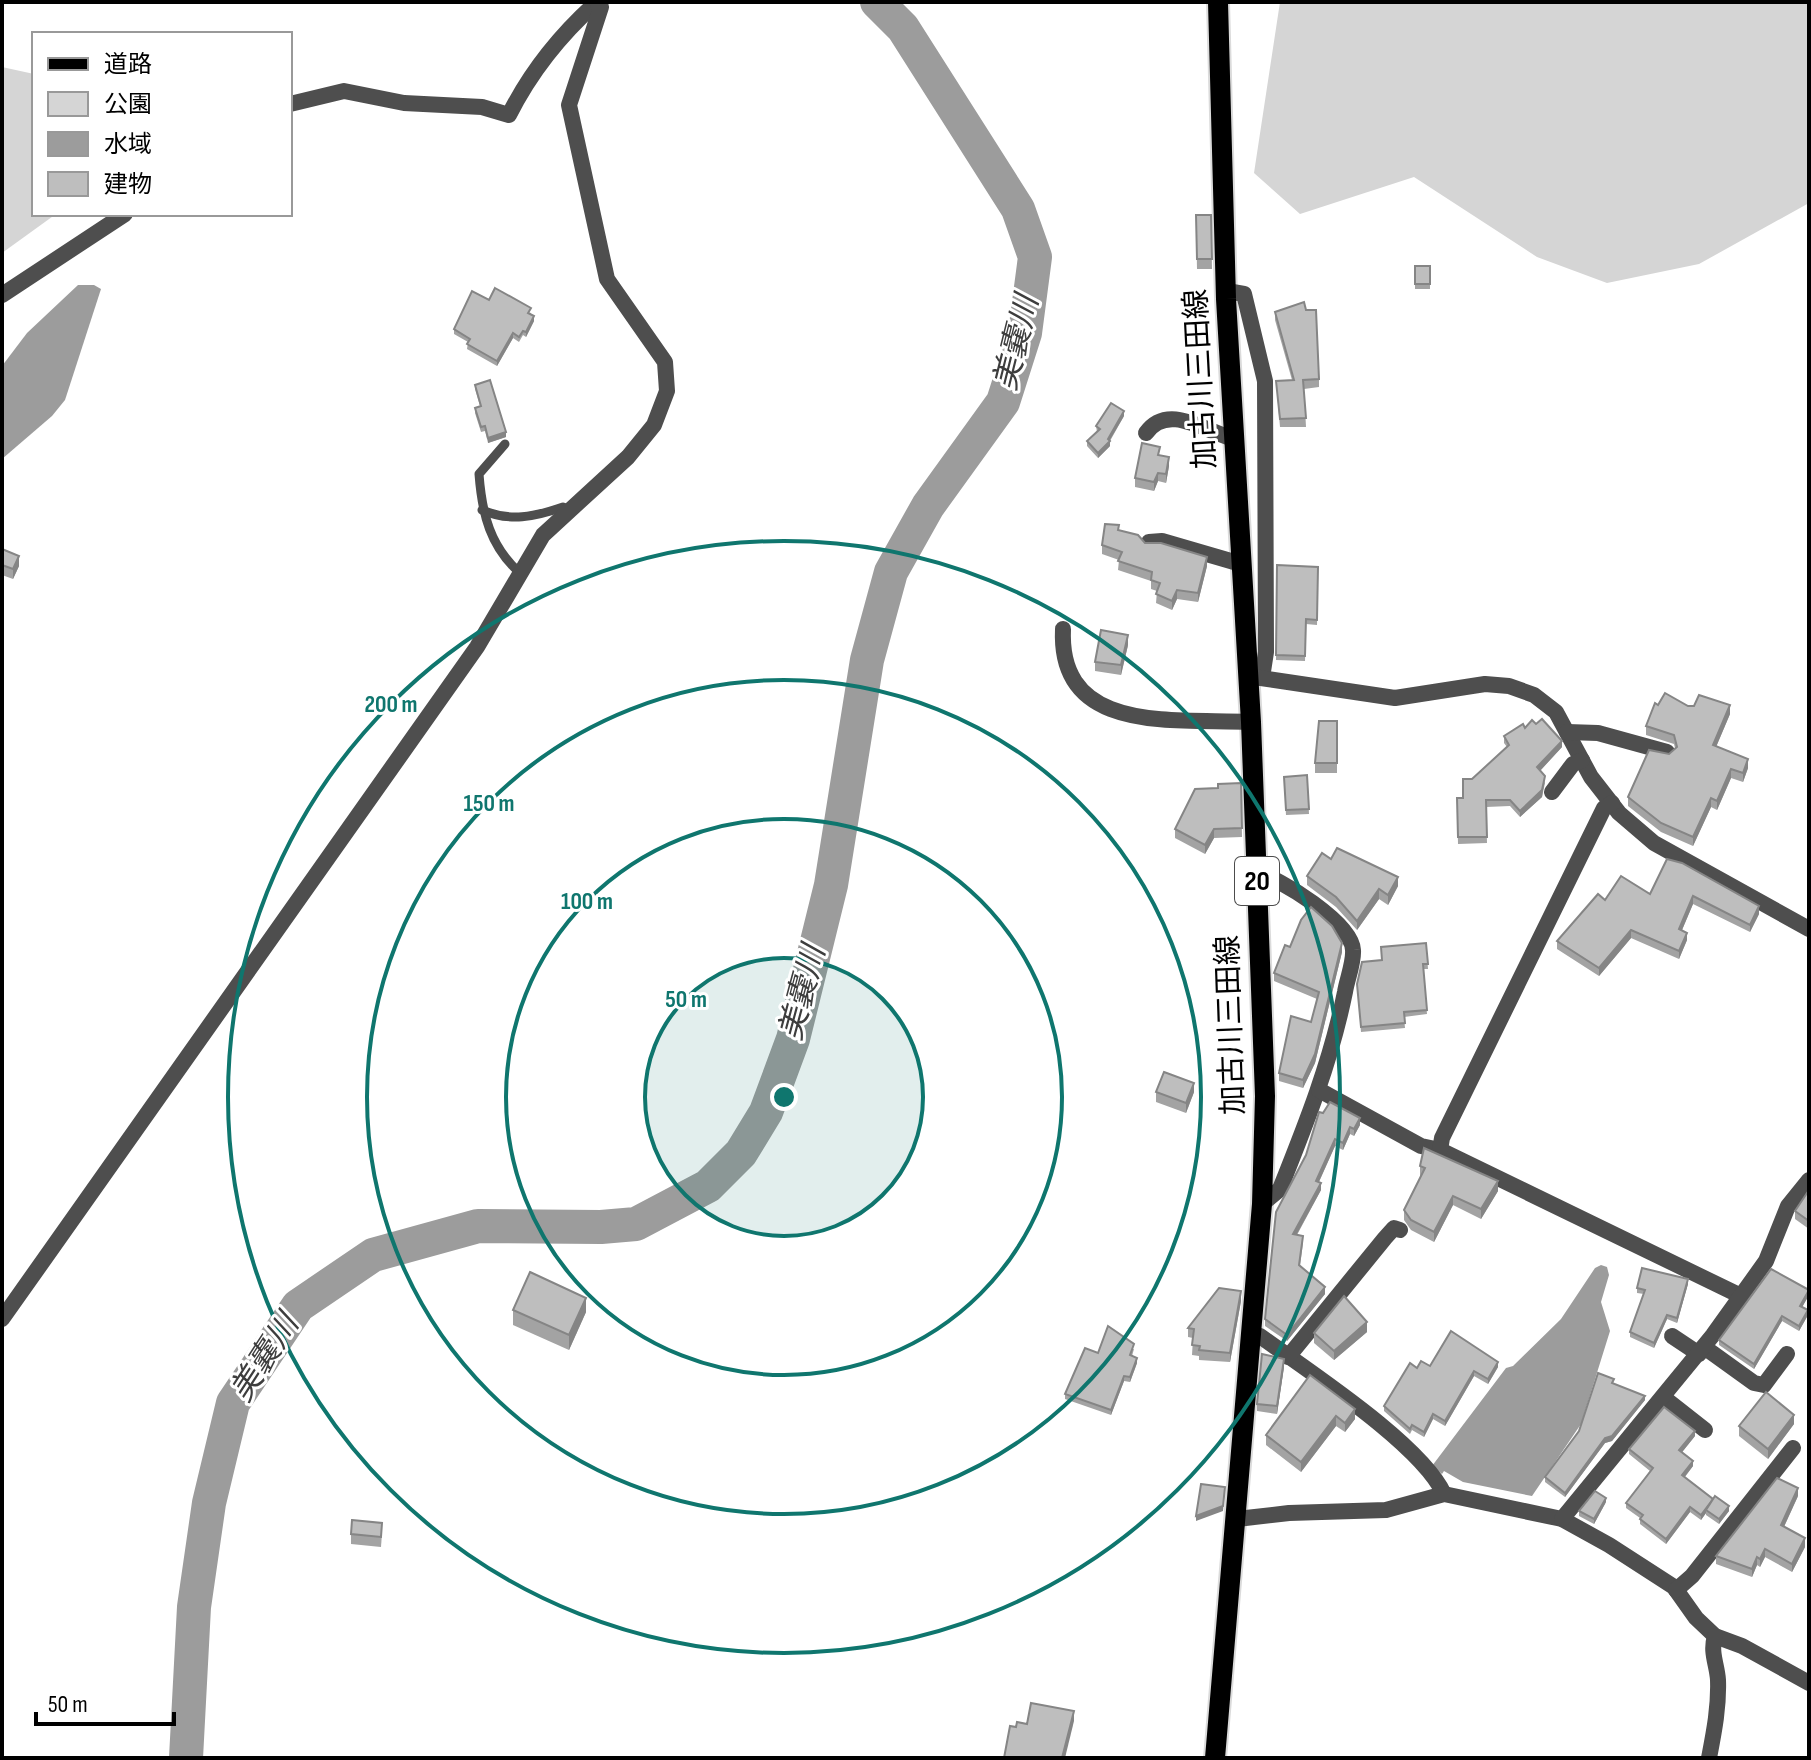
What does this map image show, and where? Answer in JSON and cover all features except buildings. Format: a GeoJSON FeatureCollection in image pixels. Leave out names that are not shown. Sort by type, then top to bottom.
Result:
{"type":"FeatureCollection","features":[{"type":"Feature","properties":{"kind":"main road","name":"加古川三田線"},"geometry":{"type":"LineString","coordinates":[[1215,1758],[1262,1204],[1265,1096],[1251,722],[1254,677],[1241,564],[1234,439],[1218,2]]}},
{"type":"Feature","properties":{"kind":"street"},"geometry":{"type":"LineString","coordinates":[[2,1319],[477,647],[543,535],[628,457],[654,425],[667,391],[669,376],[660,353],[607,279],[569,105],[601,7],[597,2],[558,41],[525,83],[509,115],[482,107],[404,103],[344,91],[292,104]]}},
{"type":"Feature","properties":{"kind":"street"},"geometry":{"type":"LineString","coordinates":[[2,295],[122,216]]}},
{"type":"Feature","properties":{"kind":"street"},"geometry":{"type":"LineString","coordinates":[[1227,291],[1244,294],[1265,381],[1266,652],[1254,677],[1395,698],[1485,684],[1509,686],[1534,695],[1556,712],[1582,760],[1612,803],[1654,843],[1809,929]]}},
{"type":"Feature","properties":{"kind":"street"},"geometry":{"type":"LineString","coordinates":[[1146,433],[1153,423],[1167,418],[1186,421],[1234,439]]}},
{"type":"Feature","properties":{"kind":"street"},"geometry":{"type":"LineString","coordinates":[[1149,542],[1162,541],[1241,564]]}},
{"type":"Feature","properties":{"kind":"street"},"geometry":{"type":"LineString","coordinates":[[1063,629],[1062,653],[1084,695],[1100,707],[1138,716],[1251,722]]}},
{"type":"Feature","properties":{"kind":"street"},"geometry":{"type":"LineString","coordinates":[[1567,732],[1598,733],[1667,752]]}},
{"type":"Feature","properties":{"kind":"street"},"geometry":{"type":"LineString","coordinates":[[1552,792],[1573,764],[1582,760]]}},
{"type":"Feature","properties":{"kind":"street"},"geometry":{"type":"LineString","coordinates":[[1440,1150],[1442,1138],[1604,808],[1612,803]]}},
{"type":"Feature","properties":{"kind":"street"},"geometry":{"type":"LineString","coordinates":[[1256,872],[1269,875],[1323,911],[1346,931],[1353,949],[1333,1052],[1280,1189],[1262,1204]]}},
{"type":"Feature","properties":{"kind":"street"},"geometry":{"type":"LineString","coordinates":[[1319,1090],[1421,1146],[1440,1150],[1741,1296]]}},
{"type":"Feature","properties":{"kind":"street"},"geometry":{"type":"LineString","coordinates":[[1562,1519],[1701,1351],[1766,1261],[1788,1206],[1809,1180]]}},
{"type":"Feature","properties":{"kind":"street"},"geometry":{"type":"LineString","coordinates":[[1288,1357],[1394,1228],[1400,1230]]}},
{"type":"Feature","properties":{"kind":"street"},"geometry":{"type":"LineString","coordinates":[[1252,1334],[1377,1423],[1436,1477],[1444,1494]]}},
{"type":"Feature","properties":{"kind":"street"},"geometry":{"type":"LineString","coordinates":[[1672,1336],[1754,1383],[1764,1385],[1787,1354]]}},
{"type":"Feature","properties":{"kind":"street"},"geometry":{"type":"LineString","coordinates":[[1663,1397],[1705,1430]]}},
{"type":"Feature","properties":{"kind":"street"},"geometry":{"type":"LineString","coordinates":[[1676,1590],[1692,1576],[1793,1448]]}},
{"type":"Feature","properties":{"kind":"street"},"geometry":{"type":"LineString","coordinates":[[1237,1519],[1289,1513],[1386,1510],[1444,1494],[1562,1519],[1609,1545],[1676,1590],[1696,1618],[1715,1636],[1742,1646],[1809,1683]]}},
{"type":"Feature","properties":{"kind":"street"},"geometry":{"type":"LineString","coordinates":[[1709,1758],[1718,1714],[1718,1676],[1711,1648],[1715,1636]]}},
{"type":"Feature","properties":{"kind":"lane"},"geometry":{"type":"LineString","coordinates":[[505,444],[479,474],[482,510],[491,537],[508,563],[521,574]]}},
{"type":"Feature","properties":{"kind":"lane"},"geometry":{"type":"LineString","coordinates":[[482,510],[499,517],[521,518],[563,507],[570,511]]}},
{"type":"Feature","properties":{"kind":"green space"},"geometry":{"type":"Polygon","coordinates":[[[1280,2],[1809,2],[1809,203],[1699,264],[1607,283],[1537,257],[1414,177],[1300,214],[1254,173],[1280,2]]]}},
{"type":"Feature","properties":{"kind":"green space"},"geometry":{"type":"Polygon","coordinates":[[[2,67],[32,74],[32,216],[53,216],[2,253],[2,67]]]}},
{"type":"Feature","properties":{"kind":"water"},"geometry":{"type":"Polygon","coordinates":[[[78,285],[94,285],[101,289],[65,400],[52,416],[2,459],[2,366],[27,333],[78,285]]]}},
{"type":"Feature","properties":{"kind":"water"},"geometry":{"type":"Polygon","coordinates":[[[1601,1265],[1607,1267],[1609,1275],[1601,1302],[1610,1331],[1581,1424],[1532,1496],[1463,1482],[1444,1471],[1442,1474],[1432,1466],[1506,1368],[1513,1366],[1561,1319],[1595,1268],[1601,1265]]]}},
{"type":"Feature","properties":{"kind":"waterway","name":"美嚢川"},"geometry":{"type":"LineString","coordinates":[[186,1758],[194,1607],[209,1503],[233,1403],[298,1306],[373,1255],[478,1226],[601,1227],[636,1224],[708,1186],[741,1153],[766,1112],[793,1039],[831,885],[867,660],[891,572],[928,506],[1003,402],[1025,333],[1035,257],[1018,209],[903,28],[877,2]]}}]}
